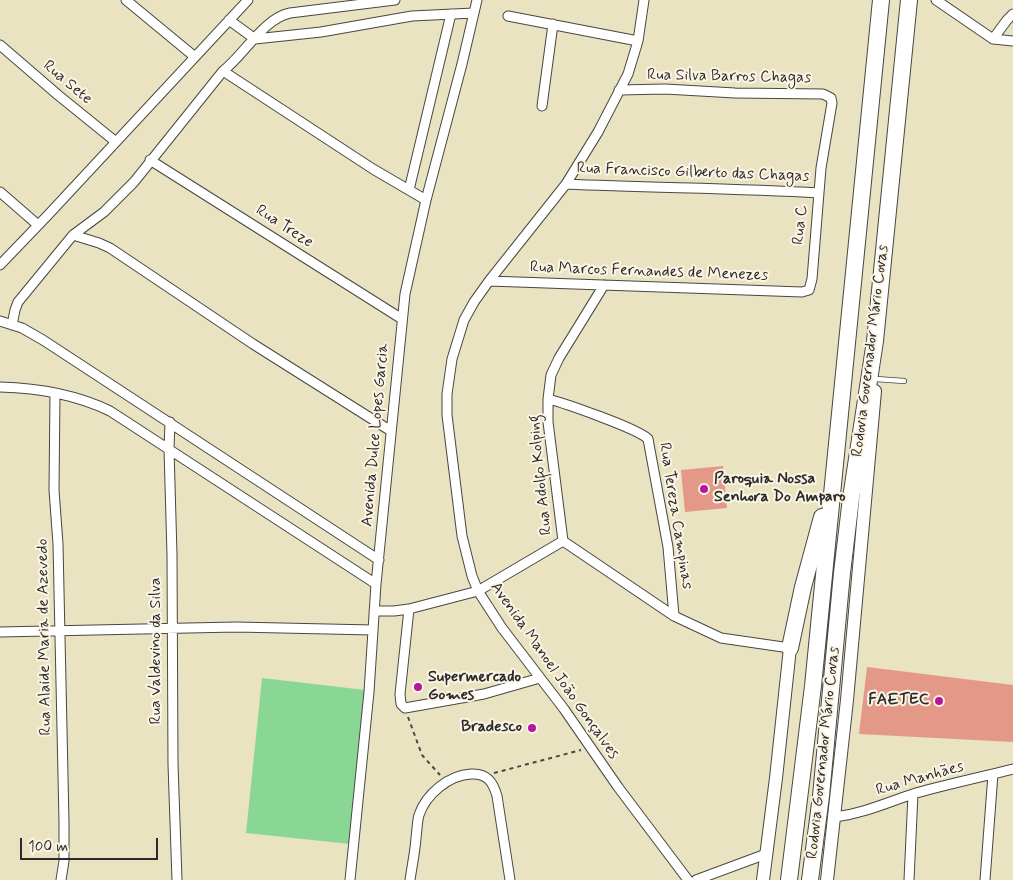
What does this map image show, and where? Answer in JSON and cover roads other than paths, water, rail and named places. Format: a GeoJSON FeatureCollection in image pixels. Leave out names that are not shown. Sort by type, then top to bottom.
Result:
{"type":"FeatureCollection","features":[{"type":"Feature","properties":{"kind":"highway","name":"Rodovia Governador Mário Covas"},"geometry":{"type":"LineString","coordinates":[[790,880],[813,686],[881,0]]}},
{"type":"Feature","properties":{"kind":"highway","name":"Rodovia Governador Mário Covas"},"geometry":{"type":"LineString","coordinates":[[810,880],[821,796],[844,563],[875,341],[908,0]]}},
{"type":"Feature","properties":{"kind":"highway"},"geometry":{"type":"LineString","coordinates":[[790,648],[803,587],[834,474]]}},
{"type":"Feature","properties":{"kind":"street"},"geometry":{"type":"LineString","coordinates":[[126,0],[195,57]]}},
{"type":"Feature","properties":{"kind":"street"},"geometry":{"type":"LineString","coordinates":[[0,264],[248,0]]}},
{"type":"Feature","properties":{"kind":"street"},"geometry":{"type":"LineString","coordinates":[[12,325],[18,302],[73,235],[92,222],[119,198],[223,71],[232,64],[275,18],[285,14],[395,0]]}},
{"type":"Feature","properties":{"kind":"street","name":"Avenida Dulce Lopes Garcia"},"geometry":{"type":"LineString","coordinates":[[350,880],[364,739],[376,584],[405,294],[426,200],[477,0]]}},
{"type":"Feature","properties":{"kind":"street","name":"Avenida Manoel João Gonçalves"},"geometry":{"type":"LineString","coordinates":[[644,0],[638,41],[628,74],[618,90],[598,132],[566,184],[489,281],[464,320],[452,359],[447,394],[449,441],[462,536],[478,590],[507,634],[688,880]]}},
{"type":"Feature","properties":{"kind":"street"},"geometry":{"type":"LineString","coordinates":[[936,0],[993,39],[1013,41]]}},
{"type":"Feature","properties":{"kind":"street"},"geometry":{"type":"LineString","coordinates":[[229,20],[255,39],[321,32],[412,16],[474,13]]}},
{"type":"Feature","properties":{"kind":"street"},"geometry":{"type":"LineString","coordinates":[[409,190],[451,14]]}},
{"type":"Feature","properties":{"kind":"street"},"geometry":{"type":"LineString","coordinates":[[993,39],[1013,14]]}},
{"type":"Feature","properties":{"kind":"street"},"geometry":{"type":"LineString","coordinates":[[508,16],[638,41]]}},
{"type":"Feature","properties":{"kind":"street"},"geometry":{"type":"LineString","coordinates":[[542,106],[553,24]]}},
{"type":"Feature","properties":{"kind":"street","name":"Rua Sete"},"geometry":{"type":"LineString","coordinates":[[0,45],[116,142]]}},
{"type":"Feature","properties":{"kind":"street"},"geometry":{"type":"LineString","coordinates":[[223,71],[331,142],[426,200]]}},
{"type":"Feature","properties":{"kind":"street","name":"Rua Silva Barros Chagas"},"geometry":{"type":"LineString","coordinates":[[618,90],[822,94],[831,98],[832,103]]}},
{"type":"Feature","properties":{"kind":"street","name":"Rua C"},"geometry":{"type":"LineString","coordinates":[[809,290],[812,279],[824,148],[832,103]]}},
{"type":"Feature","properties":{"kind":"street","name":"Rua Treze"},"geometry":{"type":"LineString","coordinates":[[150,160],[402,319]]}},
{"type":"Feature","properties":{"kind":"street","name":"Rua Francisco Gilberto das Chagas"},"geometry":{"type":"LineString","coordinates":[[566,184],[819,193]]}},
{"type":"Feature","properties":{"kind":"street"},"geometry":{"type":"LineString","coordinates":[[0,192],[38,225]]}},
{"type":"Feature","properties":{"kind":"street"},"geometry":{"type":"LineString","coordinates":[[73,235],[110,248],[253,344],[391,432]]}},
{"type":"Feature","properties":{"kind":"street","name":"Rua Marcos Fernandes de Menezes"},"geometry":{"type":"LineString","coordinates":[[489,281],[802,292],[809,290]]}},
{"type":"Feature","properties":{"kind":"street","name":"Rua Adolfo Kolping"},"geometry":{"type":"LineString","coordinates":[[604,285],[551,375],[548,422],[563,541],[674,616],[721,638],[790,648]]}},
{"type":"Feature","properties":{"kind":"street"},"geometry":{"type":"LineString","coordinates":[[0,320],[43,340],[379,560]]}},
{"type":"Feature","properties":{"kind":"street"},"geometry":{"type":"LineString","coordinates":[[827,880],[848,691],[876,379],[875,341]]}},
{"type":"Feature","properties":{"kind":"street"},"geometry":{"type":"LineString","coordinates":[[0,387],[37,389],[82,398],[110,411],[376,584]]}},
{"type":"Feature","properties":{"kind":"street","name":"Rua Alaide Maria de Azevedo"},"geometry":{"type":"LineString","coordinates":[[55,393],[54,490],[58,544],[64,861],[61,880]]}},
{"type":"Feature","properties":{"kind":"street","name":"Rua Tereza Campinas"},"geometry":{"type":"LineString","coordinates":[[548,399],[619,424],[644,435],[648,439],[668,547],[674,616]]}},
{"type":"Feature","properties":{"kind":"street","name":"Rua Valdevino da Silva"},"geometry":{"type":"LineString","coordinates":[[170,422],[173,764],[177,880]]}},
{"type":"Feature","properties":{"kind":"street"},"geometry":{"type":"LineString","coordinates":[[374,610],[394,611],[409,609],[478,590],[563,541]]}},
{"type":"Feature","properties":{"kind":"street"},"geometry":{"type":"LineString","coordinates":[[409,609],[400,694],[401,704],[404,708],[484,694],[540,678]]}},
{"type":"Feature","properties":{"kind":"street"},"geometry":{"type":"LineString","coordinates":[[0,632],[171,628],[373,630]]}},
{"type":"Feature","properties":{"kind":"street"},"geometry":{"type":"LineString","coordinates":[[764,876],[790,648]]}},
{"type":"Feature","properties":{"kind":"street","name":"Rua Manhães"},"geometry":{"type":"LineString","coordinates":[[835,817],[854,815],[913,794],[1013,769]]}},
{"type":"Feature","properties":{"kind":"street"},"geometry":{"type":"LineString","coordinates":[[410,880],[420,814],[426,801],[447,782],[468,774],[484,776],[493,783],[497,796],[510,880]]}},
{"type":"Feature","properties":{"kind":"street"},"geometry":{"type":"LineString","coordinates":[[985,880],[993,774]]}},
{"type":"Feature","properties":{"kind":"street"},"geometry":{"type":"LineString","coordinates":[[909,880],[913,794]]}},
{"type":"Feature","properties":{"kind":"street"},"geometry":{"type":"LineString","coordinates":[[696,880],[766,854]]}},
{"type":"Feature","properties":{"kind":"street"},"geometry":{"type":"LineString","coordinates":[[748,862],[764,876]]}},
{"type":"Feature","properties":{"kind":"lane"},"geometry":{"type":"LineString","coordinates":[[876,379],[904,381]]}},
{"type":"Feature","properties":{"kind":"place","name":"Paroquia Nossa Senhora Do Amparo"},"geometry":{"type":"Point","coordinates":[704,489]}},
{"type":"Feature","properties":{"kind":"place","name":"Supermercado Gomes"},"geometry":{"type":"Point","coordinates":[418,687]}},
{"type":"Feature","properties":{"kind":"place","name":"FAETEC"},"geometry":{"type":"Point","coordinates":[939,701]}},
{"type":"Feature","properties":{"kind":"place","name":"Bradesco"},"geometry":{"type":"Point","coordinates":[532,728]}}]}
